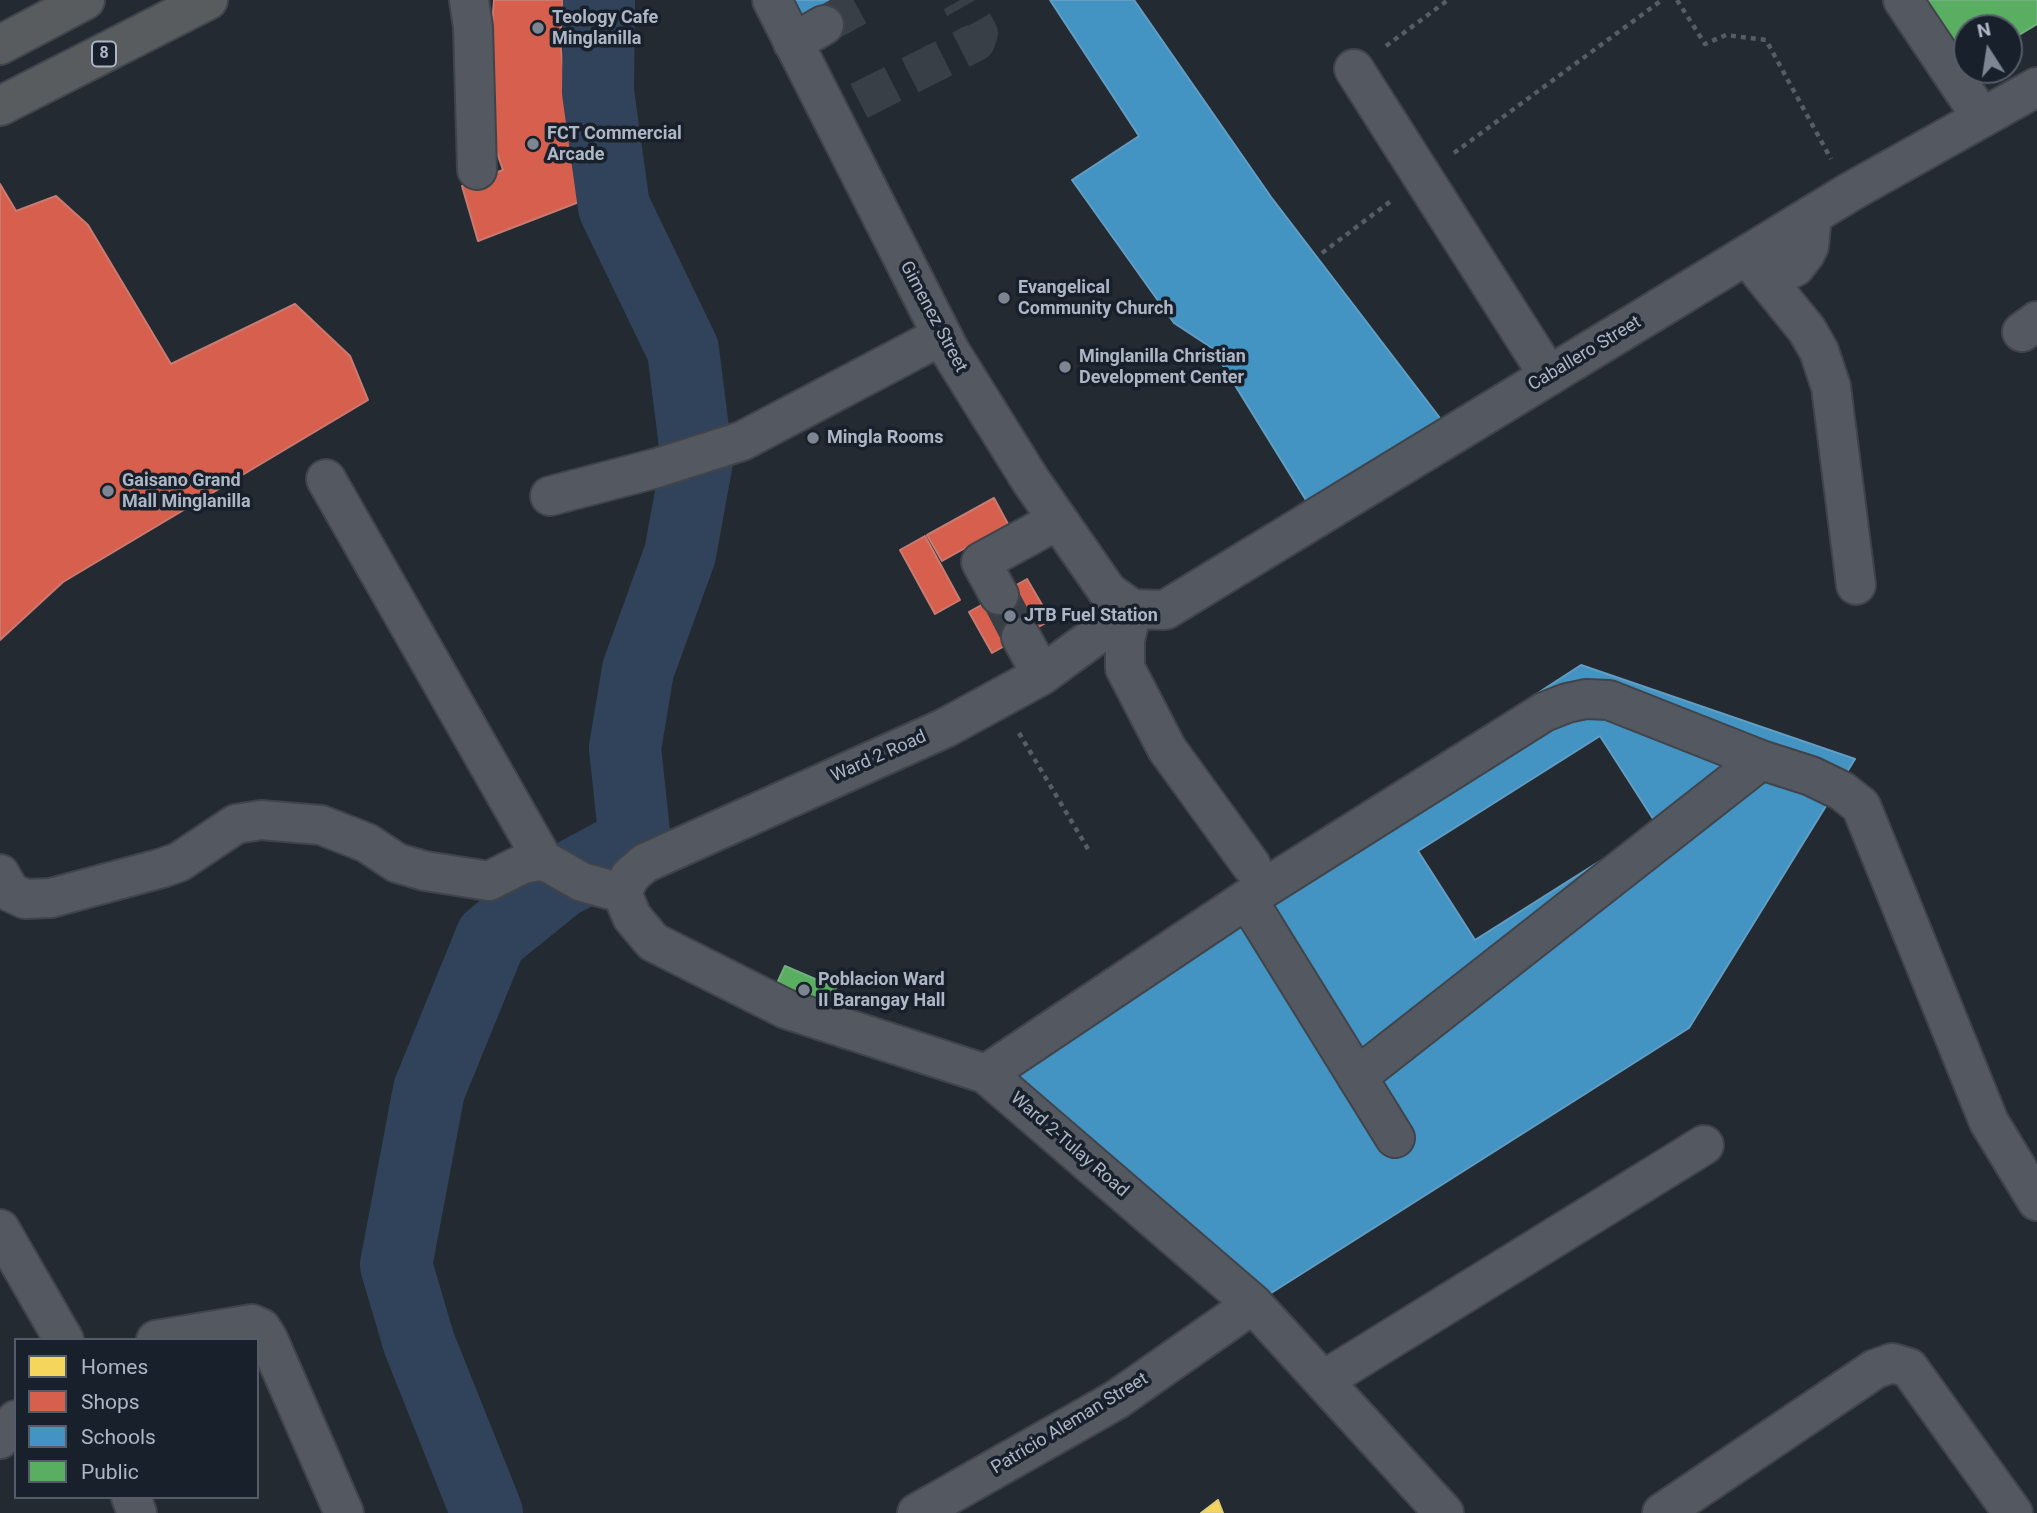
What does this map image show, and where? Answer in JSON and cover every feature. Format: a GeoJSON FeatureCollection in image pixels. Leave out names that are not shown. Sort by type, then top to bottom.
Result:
{"type":"FeatureCollection","features":[{"type":"Feature","properties":{"kind":"highway"},"geometry":{"type":"LineString","coordinates":[[0,45],[85,0]]}},
{"type":"Feature","properties":{"kind":"highway","name":"8"},"geometry":{"type":"LineString","coordinates":[[0,106],[208,0]]}},
{"type":"Feature","properties":{"kind":"street"},"geometry":{"type":"LineString","coordinates":[[469,0],[473,27],[477,170]]}},
{"type":"Feature","properties":{"kind":"street","name":"Gimenez Street"},"geometry":{"type":"LineString","coordinates":[[772,0],[809,34],[845,110],[941,336],[1024,470],[1108,592],[1132,609]]}},
{"type":"Feature","properties":{"kind":"street"},"geometry":{"type":"LineString","coordinates":[[1903,0],[1982,118]]}},
{"type":"Feature","properties":{"kind":"street"},"geometry":{"type":"LineString","coordinates":[[1354,69],[1549,376]]}},
{"type":"Feature","properties":{"kind":"street","name":"Caballero Street"},"geometry":{"type":"LineString","coordinates":[[1132,609],[1166,610],[1549,376],[1757,268],[1812,215],[2037,87]]}},
{"type":"Feature","properties":{"kind":"street"},"geometry":{"type":"LineString","coordinates":[[1757,268],[1807,330],[1819,351],[1832,387],[1856,585]]}},
{"type":"Feature","properties":{"kind":"street"},"geometry":{"type":"LineString","coordinates":[[550,496],[698,455],[754,435],[941,336]]}},
{"type":"Feature","properties":{"kind":"street"},"geometry":{"type":"LineString","coordinates":[[326,479],[564,871]]}},
{"type":"Feature","properties":{"kind":"street"},"geometry":{"type":"LineString","coordinates":[[999,595],[981,562],[1058,520]]}},
{"type":"Feature","properties":{"kind":"street"},"geometry":{"type":"LineString","coordinates":[[1132,609],[1125,640],[1125,668],[1167,749],[1249,882],[1357,1077],[1395,1138]]}},
{"type":"Feature","properties":{"kind":"street","name":"Ward 2 Road"},"geometry":{"type":"LineString","coordinates":[[622,893],[630,876],[645,863],[945,728],[1042,675],[1132,609]]}},
{"type":"Feature","properties":{"kind":"street"},"geometry":{"type":"LineString","coordinates":[[1021,637],[1042,675]]}},
{"type":"Feature","properties":{"kind":"street"},"geometry":{"type":"LineString","coordinates":[[986,1074],[1249,882],[1544,712],[1586,699],[1609,700],[1761,760],[1811,776],[1842,791],[1861,806],[1989,1122],[2037,1201]]}},
{"type":"Feature","properties":{"kind":"street"},"geometry":{"type":"LineString","coordinates":[[1357,1077],[1761,760]]}},
{"type":"Feature","properties":{"kind":"street"},"geometry":{"type":"LineString","coordinates":[[0,874],[10,892],[25,899],[51,898],[171,865],[202,848],[236,824],[261,820],[321,824],[367,843],[397,863],[425,871],[489,881],[523,864],[564,871],[622,893]]}},
{"type":"Feature","properties":{"kind":"street","name":"Ward 2-Tulay Road"},"geometry":{"type":"LineString","coordinates":[[622,893],[632,917],[653,942],[786,1009],[986,1074],[1253,1304],[1444,1513]]}},
{"type":"Feature","properties":{"kind":"street"},"geometry":{"type":"LineString","coordinates":[[1324,1380],[1704,1145]]}},
{"type":"Feature","properties":{"kind":"street"},"geometry":{"type":"LineString","coordinates":[[0,1229],[63,1338]]}},
{"type":"Feature","properties":{"kind":"street","name":"Patricio Aleman Street"},"geometry":{"type":"LineString","coordinates":[[917,1513],[1116,1400],[1253,1304]]}},
{"type":"Feature","properties":{"kind":"street"},"geometry":{"type":"LineString","coordinates":[[168,1338],[252,1324],[261,1328],[344,1513]]}},
{"type":"Feature","properties":{"kind":"street"},"geometry":{"type":"LineString","coordinates":[[1662,1513],[1875,1369],[1892,1363],[1909,1368],[2010,1512]]}},
{"type":"Feature","properties":{"kind":"street"},"geometry":{"type":"LineString","coordinates":[[0,1439],[14,1422]]}},
{"type":"Feature","properties":{"kind":"path"},"geometry":{"type":"LineString","coordinates":[[1354,69],[1448,0]]}},
{"type":"Feature","properties":{"kind":"path"},"geometry":{"type":"LineString","coordinates":[[1322,253],[1662,0]]}},
{"type":"Feature","properties":{"kind":"path"},"geometry":{"type":"LineString","coordinates":[[1677,0],[1705,44],[1726,35],[1766,40],[1850,192]]}},
{"type":"Feature","properties":{"kind":"path"},"geometry":{"type":"LineString","coordinates":[[999,699],[1088,849]]}},
{"type":"Feature","properties":{"kind":"building: Homes"},"geometry":{"type":"Polygon","coordinates":[[[1218,1500],[1223,1513],[1201,1513],[1218,1500]]]}},
{"type":"Feature","properties":{"kind":"building: Shops","name":"FCT Commercial Arcade"},"geometry":{"type":"Polygon","coordinates":[[[494,0],[563,0],[560,41],[579,202],[478,241],[462,186],[503,170],[485,118],[494,0]]]}},
{"type":"Feature","properties":{"kind":"building: Shops","name":"Gaisano Grand Mall Minglanilla"},"geometry":{"type":"Polygon","coordinates":[[[0,184],[16,211],[56,196],[88,225],[171,364],[295,304],[350,356],[368,400],[63,582],[0,640],[0,184]]]}},
{"type":"Feature","properties":{"kind":"building: Shops"},"geometry":{"type":"Polygon","coordinates":[[[994,498],[1008,524],[942,561],[927,535],[994,498]]]}},
{"type":"Feature","properties":{"kind":"building: Shops"},"geometry":{"type":"Polygon","coordinates":[[[925,536],[960,600],[935,614],[900,550],[925,536]]]}},
{"type":"Feature","properties":{"kind":"building: Shops","name":"JTB Fuel Station"},"geometry":{"type":"Polygon","coordinates":[[[1027,579],[1051,620],[992,653],[969,612],[1027,579]]]}},
{"type":"Feature","properties":{"kind":"building: Schools"},"geometry":{"type":"Polygon","coordinates":[[[783,0],[836,0],[794,21],[783,0]]]}},
{"type":"Feature","properties":{"kind":"building: Schools"},"geometry":{"type":"Polygon","coordinates":[[[1050,0],[1134,0],[1271,197],[1443,422],[1309,505],[1212,348],[1174,323],[1072,180],[1139,136],[1050,0]]]}},
{"type":"Feature","properties":{"kind":"building: Schools"},"geometry":{"type":"Polygon","coordinates":[[[1581,665],[1855,759],[1689,1028],[1268,1295],[1146,1199],[990,1049],[1581,665]]]}},
{"type":"Feature","properties":{"kind":"building: Schools"},"geometry":{"type":"Polygon","coordinates":[[[1600,736],[1657,825],[1475,940],[1418,851],[1600,736]]]}},
{"type":"Feature","properties":{"kind":"building: Public"},"geometry":{"type":"Polygon","coordinates":[[[1926,0],[2037,0],[2037,24],[2023,32],[2023,14],[1953,14],[1953,43],[1926,0]]]}},
{"type":"Feature","properties":{"kind":"building: Public","name":"Poblacion Ward II Barangay Hall"},"geometry":{"type":"Polygon","coordinates":[[[785,966],[836,988],[824,1015],[773,992],[785,966]]]}},
{"type":"Feature","properties":{"kind":"waterway"},"geometry":{"type":"LineString","coordinates":[[487,1513],[419,1343],[396,1265],[429,1090],[491,938],[559,883],[635,842],[625,748],[638,670],[680,554],[697,461],[683,350],[614,207],[598,92],[599,0]]}},
{"type":"Feature","properties":{"kind":"tunnel"},"geometry":{"type":"LineString","coordinates":[[824,25],[869,0]]}},
{"type":"Feature","properties":{"kind":"tunnel"},"geometry":{"type":"LineString","coordinates":[[859,101],[976,42],[979,33],[960,0]]}},
{"type":"Feature","properties":{"kind":"tunnel"},"geometry":{"type":"LineString","coordinates":[[999,595],[1021,637]]}},
{"type":"Feature","properties":{"kind":"place","name":"Teology Cafe Minglanilla"},"geometry":{"type":"Point","coordinates":[538,28]}},
{"type":"Feature","properties":{"kind":"place","name":"FCT Commercial Arcade"},"geometry":{"type":"Point","coordinates":[533,144]}},
{"type":"Feature","properties":{"kind":"place","name":"Evangelical Community Church"},"geometry":{"type":"Point","coordinates":[1004,298]}},
{"type":"Feature","properties":{"kind":"place","name":"Minglanilla Christian Development Center"},"geometry":{"type":"Point","coordinates":[1065,367]}},
{"type":"Feature","properties":{"kind":"place","name":"Mingla Rooms"},"geometry":{"type":"Point","coordinates":[813,438]}},
{"type":"Feature","properties":{"kind":"place","name":"Gaisano Grand Mall Minglanilla"},"geometry":{"type":"Point","coordinates":[108,491]}},
{"type":"Feature","properties":{"kind":"place","name":"JTB Fuel Station"},"geometry":{"type":"Point","coordinates":[1010,616]}},
{"type":"Feature","properties":{"kind":"place","name":"Poblacion Ward II Barangay Hall"},"geometry":{"type":"Point","coordinates":[804,990]}}]}
